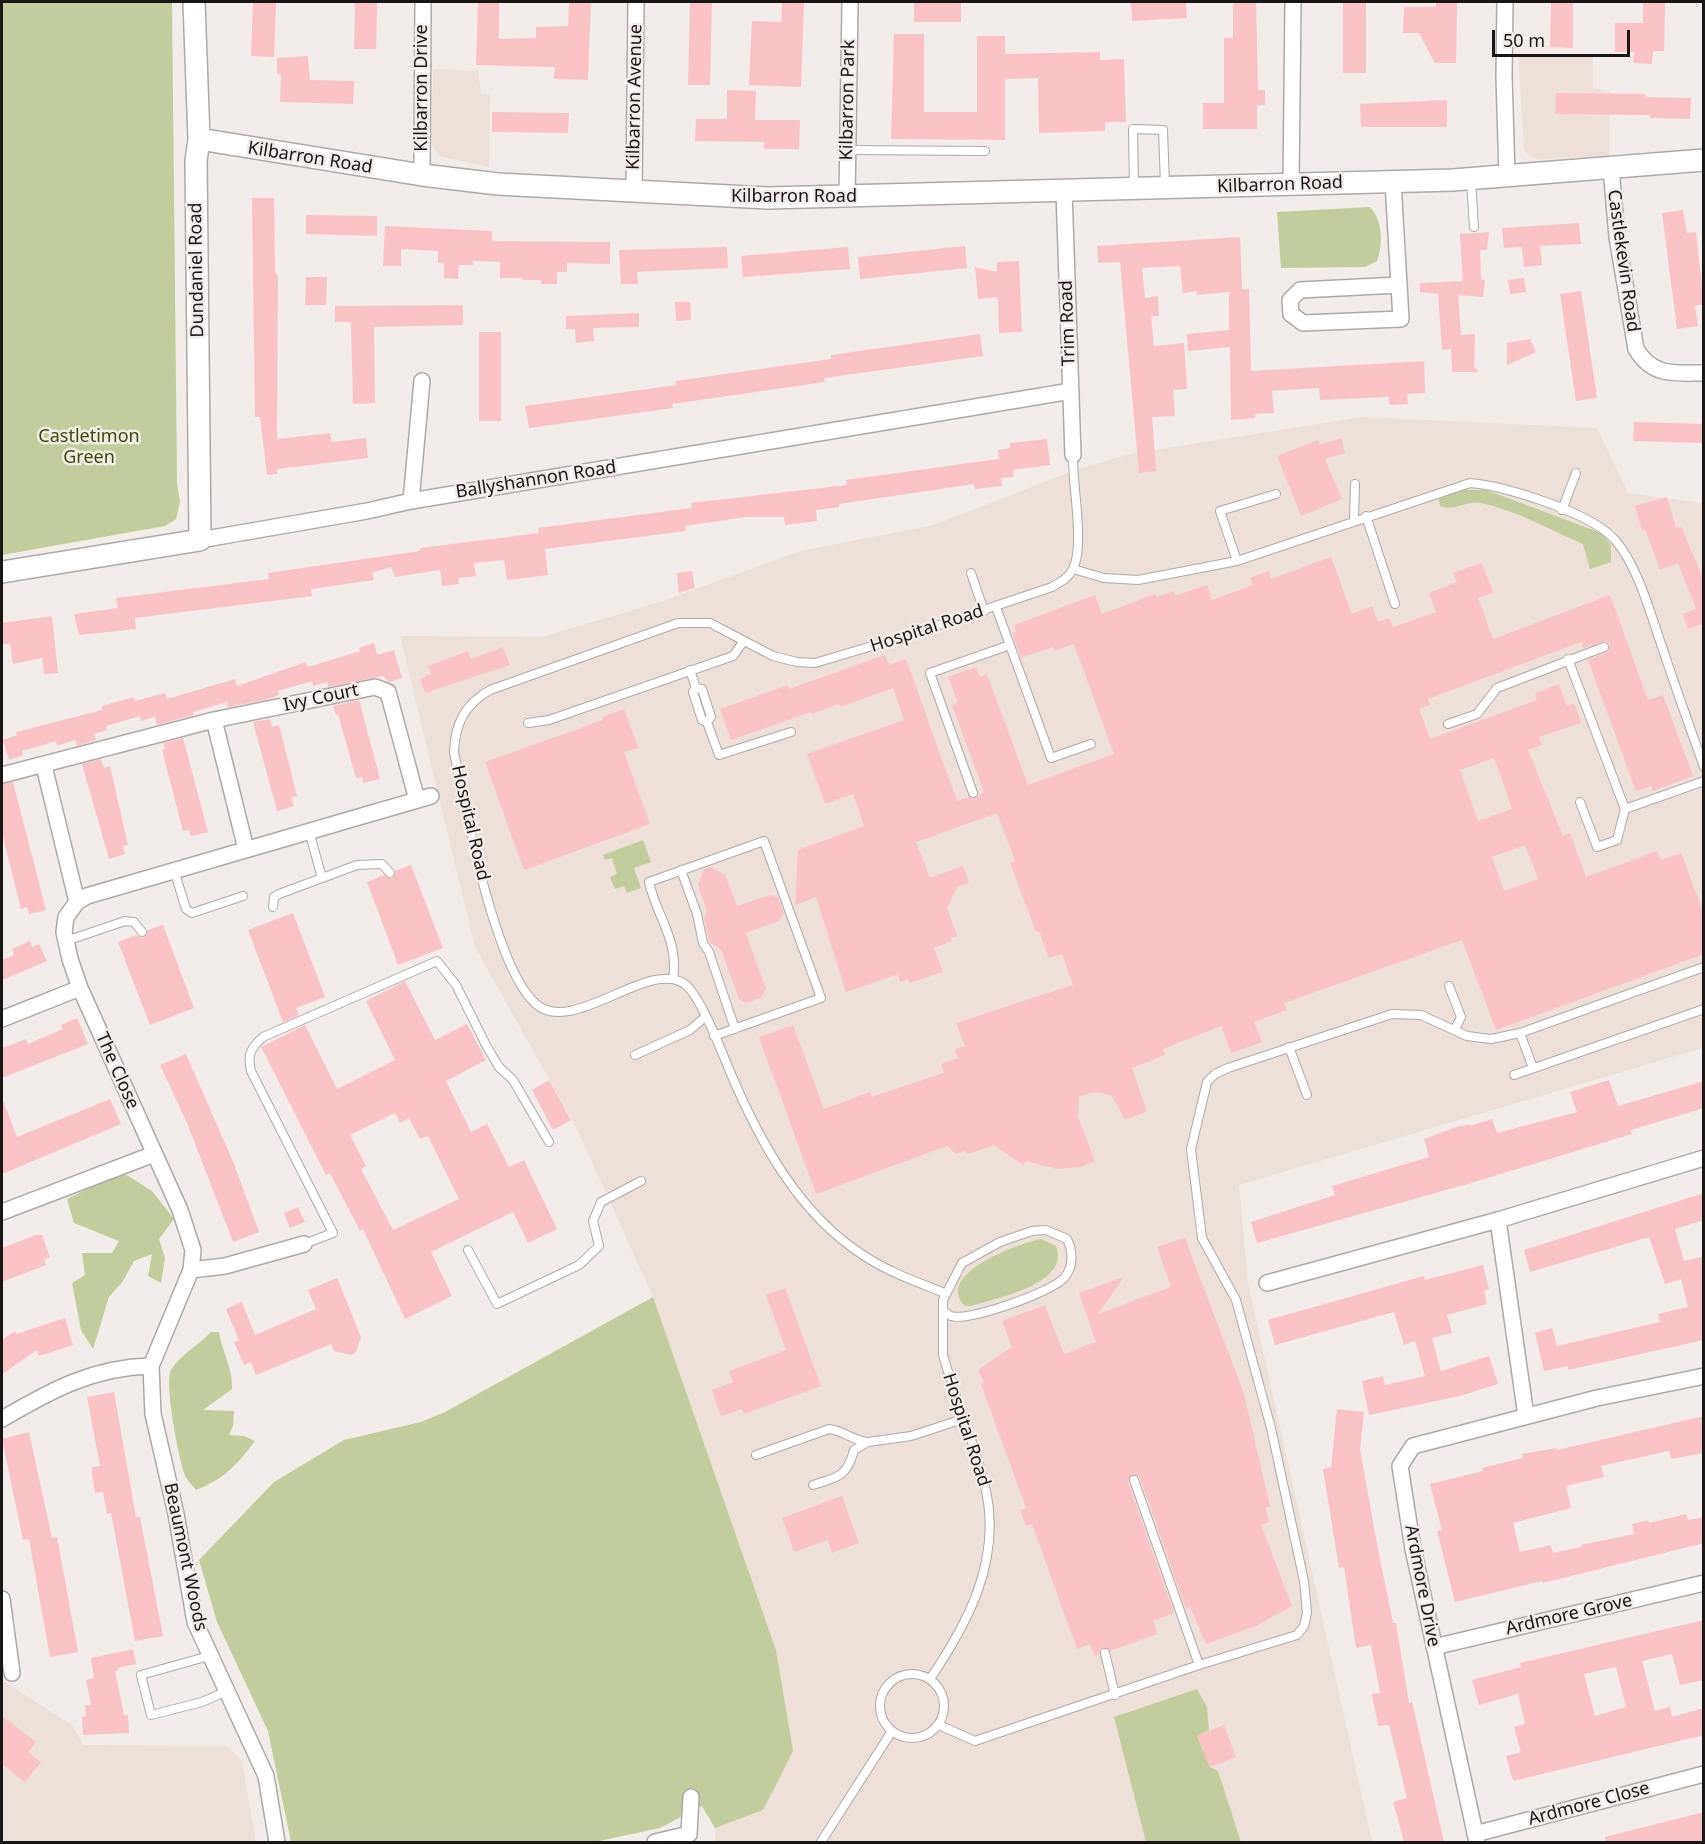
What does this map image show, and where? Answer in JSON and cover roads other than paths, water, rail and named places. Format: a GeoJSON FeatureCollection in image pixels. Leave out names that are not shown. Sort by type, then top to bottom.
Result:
{"type":"FeatureCollection","features":[{"type":"Feature","properties":{"kind":"street","name":"Dundaniel Road"},"geometry":{"type":"LineString","coordinates":[[194,2],[199,140],[196,172],[200,540]]}},
{"type":"Feature","properties":{"kind":"street","name":"Kilbarron Drive"},"geometry":{"type":"LineString","coordinates":[[422,175],[423,2]]}},
{"type":"Feature","properties":{"kind":"street","name":"Kilbarron Avenue"},"geometry":{"type":"LineString","coordinates":[[634,192],[636,2]]}},
{"type":"Feature","properties":{"kind":"street","name":"Kilbarron Park"},"geometry":{"type":"LineString","coordinates":[[847,198],[850,2]]}},
{"type":"Feature","properties":{"kind":"street"},"geometry":{"type":"LineString","coordinates":[[1291,185],[1293,2]]}},
{"type":"Feature","properties":{"kind":"street"},"geometry":{"type":"LineString","coordinates":[[1505,2],[1504,76],[1507,176]]}},
{"type":"Feature","properties":{"kind":"street","name":"Kilbarron Road"},"geometry":{"type":"LineString","coordinates":[[199,140],[422,175],[498,184],[768,198],[847,198],[1471,179],[1704,160]]}},
{"type":"Feature","properties":{"kind":"street","name":"Castlekevin Road"},"geometry":{"type":"LineString","coordinates":[[1611,168],[1617,237],[1635,349],[1643,361],[1654,369],[1670,373],[1704,374]]}},
{"type":"Feature","properties":{"kind":"street"},"geometry":{"type":"LineString","coordinates":[[1394,182],[1401,319],[1303,323],[1291,314],[1290,300],[1300,290],[1399,285]]}},
{"type":"Feature","properties":{"kind":"street","name":"Trim Road"},"geometry":{"type":"LineString","coordinates":[[1064,191],[1073,455]]}},
{"type":"Feature","properties":{"kind":"street"},"geometry":{"type":"LineString","coordinates":[[411,501],[422,381]]}},
{"type":"Feature","properties":{"kind":"street","name":"Ballyshannon Road"},"geometry":{"type":"LineString","coordinates":[[2,572],[1071,391]]}},
{"type":"Feature","properties":{"kind":"street","name":"Ivy Court"},"geometry":{"type":"LineString","coordinates":[[2,775],[44,766],[214,720],[375,687],[388,692],[424,798],[87,896],[77,902]]}},
{"type":"Feature","properties":{"kind":"street"},"geometry":{"type":"LineString","coordinates":[[214,720],[246,849]]}},
{"type":"Feature","properties":{"kind":"street"},"geometry":{"type":"LineString","coordinates":[[2,1019],[80,988],[66,941],[66,917],[77,902],[44,766]]}},
{"type":"Feature","properties":{"kind":"street","name":"The Close"},"geometry":{"type":"LineString","coordinates":[[80,988],[180,1210],[193,1250],[191,1270],[151,1366]]}},
{"type":"Feature","properties":{"kind":"street"},"geometry":{"type":"LineString","coordinates":[[2,1212],[154,1154]]}},
{"type":"Feature","properties":{"kind":"street"},"geometry":{"type":"LineString","coordinates":[[1267,1283],[1498,1220],[1704,1158]]}},
{"type":"Feature","properties":{"kind":"street"},"geometry":{"type":"LineString","coordinates":[[1498,1220],[1526,1416]]}},
{"type":"Feature","properties":{"kind":"street"},"geometry":{"type":"LineString","coordinates":[[191,1270],[225,1266],[304,1244]]}},
{"type":"Feature","properties":{"kind":"street"},"geometry":{"type":"LineString","coordinates":[[2,1419],[49,1391],[74,1380],[151,1366]]}},
{"type":"Feature","properties":{"kind":"street","name":"Beaumont Woods"},"geometry":{"type":"LineString","coordinates":[[151,1366],[153,1414],[177,1514],[195,1622],[266,1776],[277,1842]]}},
{"type":"Feature","properties":{"kind":"street","name":"Ardmore Drive"},"geometry":{"type":"LineString","coordinates":[[1476,1838],[1434,1647],[1400,1466],[1413,1446],[1526,1416],[1704,1376]]}},
{"type":"Feature","properties":{"kind":"street","name":"Ardmore Grove"},"geometry":{"type":"LineString","coordinates":[[1434,1647],[1704,1583]]}},
{"type":"Feature","properties":{"kind":"street"},"geometry":{"type":"LineString","coordinates":[[2,1599],[5,1644],[12,1672]]}},
{"type":"Feature","properties":{"kind":"street","name":"Ardmore Close"},"geometry":{"type":"LineString","coordinates":[[1476,1838],[1704,1774]]}},
{"type":"Feature","properties":{"kind":"street"},"geometry":{"type":"LineString","coordinates":[[655,1842],[689,1834],[691,1797]]}},
{"type":"Feature","properties":{"kind":"lane"},"geometry":{"type":"LineString","coordinates":[[1134,189],[1133,129],[1162,130],[1165,188]]}},
{"type":"Feature","properties":{"kind":"lane"},"geometry":{"type":"LineString","coordinates":[[848,150],[985,151]]}},
{"type":"Feature","properties":{"kind":"lane"},"geometry":{"type":"LineString","coordinates":[[1471,179],[1474,227]]}},
{"type":"Feature","properties":{"kind":"lane"},"geometry":{"type":"LineString","coordinates":[[1073,455],[1078,552],[1073,569],[1104,578],[1138,580],[1237,561],[1354,519],[1470,483],[1489,484],[1514,491],[1602,527],[1617,542],[1646,599],[1704,767]]}},
{"type":"Feature","properties":{"kind":"lane"},"geometry":{"type":"LineString","coordinates":[[1562,510],[1576,473]]}},
{"type":"Feature","properties":{"kind":"lane"},"geometry":{"type":"LineString","coordinates":[[1354,519],[1355,484]]}},
{"type":"Feature","properties":{"kind":"lane"},"geometry":{"type":"LineString","coordinates":[[1237,561],[1220,512],[1276,494]]}},
{"type":"Feature","properties":{"kind":"lane"},"geometry":{"type":"LineString","coordinates":[[1366,516],[1395,604]]}},
{"type":"Feature","properties":{"kind":"lane","name":"Hospital Road"},"geometry":{"type":"LineString","coordinates":[[673,979],[653,980],[567,1012],[548,1010],[537,1005],[520,984],[491,909],[454,752],[455,733],[471,704],[490,690],[678,623],[710,623],[773,656],[797,662],[815,663],[984,611],[1052,587],[1066,578],[1073,569]]}},
{"type":"Feature","properties":{"kind":"lane"},"geometry":{"type":"LineString","coordinates":[[971,573],[984,611]]}},
{"type":"Feature","properties":{"kind":"lane"},"geometry":{"type":"LineString","coordinates":[[996,607],[1051,758],[1091,744]]}},
{"type":"Feature","properties":{"kind":"lane"},"geometry":{"type":"LineString","coordinates":[[528,723],[549,720],[733,656],[743,642]]}},
{"type":"Feature","properties":{"kind":"lane"},"geometry":{"type":"LineString","coordinates":[[973,793],[930,673],[1010,645]]}},
{"type":"Feature","properties":{"kind":"lane"},"geometry":{"type":"LineString","coordinates":[[1448,724],[1477,714],[1497,688],[1604,647]]}},
{"type":"Feature","properties":{"kind":"lane"},"geometry":{"type":"LineString","coordinates":[[1568,659],[1625,809],[1617,840],[1597,847],[1580,802]]}},
{"type":"Feature","properties":{"kind":"lane"},"geometry":{"type":"LineString","coordinates":[[690,670],[696,688],[702,689],[711,717],[707,722],[719,755],[791,732]]}},
{"type":"Feature","properties":{"kind":"lane"},"geometry":{"type":"LineString","coordinates":[[1625,809],[1704,781]]}},
{"type":"Feature","properties":{"kind":"lane"},"geometry":{"type":"LineString","coordinates":[[309,831],[322,878]]}},
{"type":"Feature","properties":{"kind":"lane"},"geometry":{"type":"LineString","coordinates":[[714,1036],[821,998],[764,841],[649,882],[674,951],[673,979],[687,986],[705,1017],[758,1129],[797,1195],[814,1214],[862,1254],[902,1276],[945,1293],[962,1263],[1000,1242],[1032,1231],[1046,1230],[1067,1239],[1071,1247],[1071,1265],[1064,1278],[1048,1289],[990,1310],[961,1317],[951,1316],[943,1310]]}},
{"type":"Feature","properties":{"kind":"lane"},"geometry":{"type":"LineString","coordinates":[[273,907],[274,897],[279,894],[357,865],[382,864],[390,873]]}},
{"type":"Feature","properties":{"kind":"lane"},"geometry":{"type":"LineString","coordinates":[[174,870],[186,909],[192,913],[243,896]]}},
{"type":"Feature","properties":{"kind":"lane"},"geometry":{"type":"LineString","coordinates":[[681,870],[697,914],[703,943],[709,952],[735,1029]]}},
{"type":"Feature","properties":{"kind":"lane"},"geometry":{"type":"LineString","coordinates":[[66,941],[125,921],[134,922],[142,932]]}},
{"type":"Feature","properties":{"kind":"lane"},"geometry":{"type":"LineString","coordinates":[[304,1244],[333,1233],[251,1071],[248,1057],[251,1048],[263,1037],[436,961],[456,985],[487,1047],[499,1067],[513,1080],[549,1142]]}},
{"type":"Feature","properties":{"kind":"lane"},"geometry":{"type":"LineString","coordinates":[[939,1725],[975,1741],[1199,1665],[1297,1635],[1304,1626],[1307,1613],[1304,1581],[1271,1428],[1236,1300],[1202,1238],[1191,1149],[1207,1082],[1215,1074],[1289,1047],[1392,1014],[1421,1015],[1467,1036],[1491,1039],[1520,1033],[1704,967]]}},
{"type":"Feature","properties":{"kind":"lane"},"geometry":{"type":"LineString","coordinates":[[1449,986],[1461,1017],[1455,1029]]}},
{"type":"Feature","properties":{"kind":"lane"},"geometry":{"type":"LineString","coordinates":[[1514,1075],[1704,1009]]}},
{"type":"Feature","properties":{"kind":"lane"},"geometry":{"type":"LineString","coordinates":[[635,1055],[690,1029],[705,1017]]}},
{"type":"Feature","properties":{"kind":"lane"},"geometry":{"type":"LineString","coordinates":[[1520,1033],[1533,1068]]}},
{"type":"Feature","properties":{"kind":"lane"},"geometry":{"type":"LineString","coordinates":[[1289,1047],[1307,1095]]}},
{"type":"Feature","properties":{"kind":"lane"},"geometry":{"type":"LineString","coordinates":[[468,1250],[497,1304],[579,1265],[599,1246],[593,1221],[601,1202],[641,1181]]}},
{"type":"Feature","properties":{"kind":"lane","name":"Hospital Road"},"geometry":{"type":"LineString","coordinates":[[930,1679],[959,1637],[986,1570],[990,1543],[987,1493],[943,1356],[941,1334],[945,1293]]}},
{"type":"Feature","properties":{"kind":"lane"},"geometry":{"type":"LineString","coordinates":[[756,1455],[829,1429],[837,1430],[857,1441],[868,1442],[911,1436],[963,1419]]}},
{"type":"Feature","properties":{"kind":"lane"},"geometry":{"type":"LineString","coordinates":[[813,1485],[840,1476],[848,1470],[854,1450],[868,1442]]}},
{"type":"Feature","properties":{"kind":"lane"},"geometry":{"type":"LineString","coordinates":[[1134,1480],[1199,1665]]}},
{"type":"Feature","properties":{"kind":"lane"},"geometry":{"type":"LineString","coordinates":[[1105,1653],[1115,1695]]}},
{"type":"Feature","properties":{"kind":"lane"},"geometry":{"type":"LineString","coordinates":[[209,1656],[141,1675],[151,1715],[202,1702],[227,1691]]}},
{"type":"Feature","properties":{"kind":"lane"},"geometry":{"type":"LineString","coordinates":[[911,1674],[930,1679],[942,1693],[945,1706],[939,1725],[925,1736],[913,1738],[892,1731],[883,1719],[880,1707],[882,1695],[888,1684],[899,1677],[911,1674]]}},
{"type":"Feature","properties":{"kind":"lane"},"geometry":{"type":"LineString","coordinates":[[822,1842],[892,1731]]}},
{"type":"Feature","properties":{"kind":"park label","name":"Castletimon Green"},"geometry":{"type":"Point","coordinates":[89,447]}}]}
